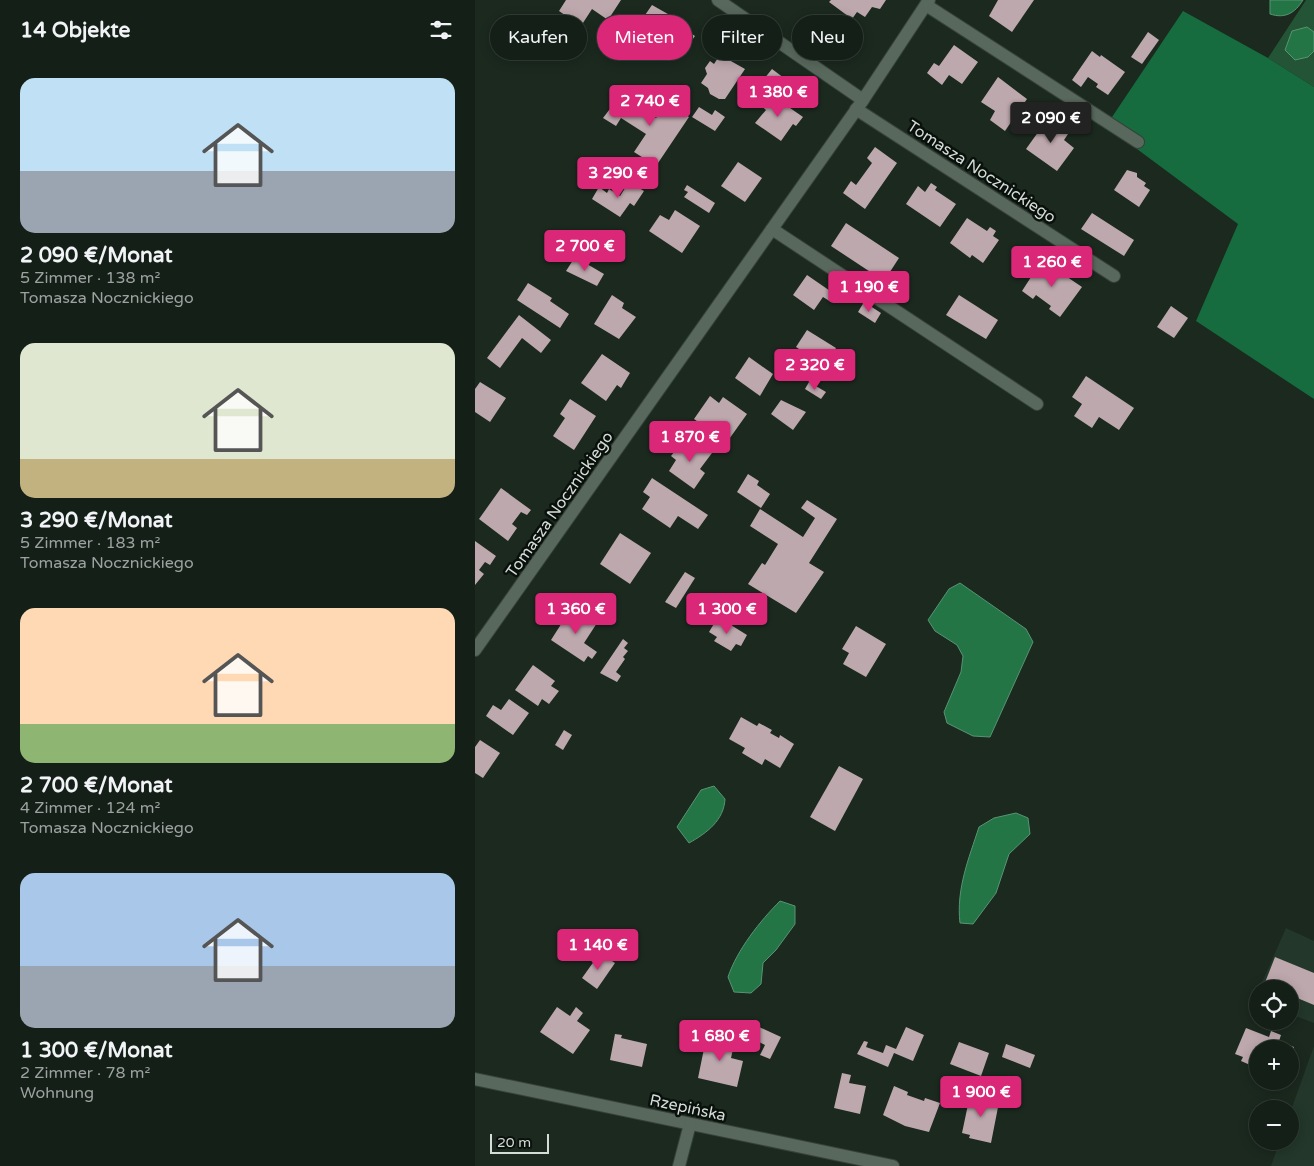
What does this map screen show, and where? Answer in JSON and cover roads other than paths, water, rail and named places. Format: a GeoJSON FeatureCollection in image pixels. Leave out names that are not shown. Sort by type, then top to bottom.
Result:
{"type":"FeatureCollection","features":[{"type":"Feature","properties":{"kind":"street","name":"Tomasza Nocznickiego"},"geometry":{"type":"LineString","coordinates":[[718,0],[860,104],[1114,276]]}},
{"type":"Feature","properties":{"kind":"street","name":"Tomasza Nocznickiego"},"geometry":{"type":"LineString","coordinates":[[475,650],[860,104],[927,2],[1138,142]]}},
{"type":"Feature","properties":{"kind":"street"},"geometry":{"type":"LineString","coordinates":[[772,229],[1037,404]]}},
{"type":"Feature","properties":{"kind":"street","name":"Rzepińska"},"geometry":{"type":"LineString","coordinates":[[475,1079],[893,1166]]}},
{"type":"Feature","properties":{"kind":"street"},"geometry":{"type":"LineString","coordinates":[[679,1166],[691,1124]]}}]}
